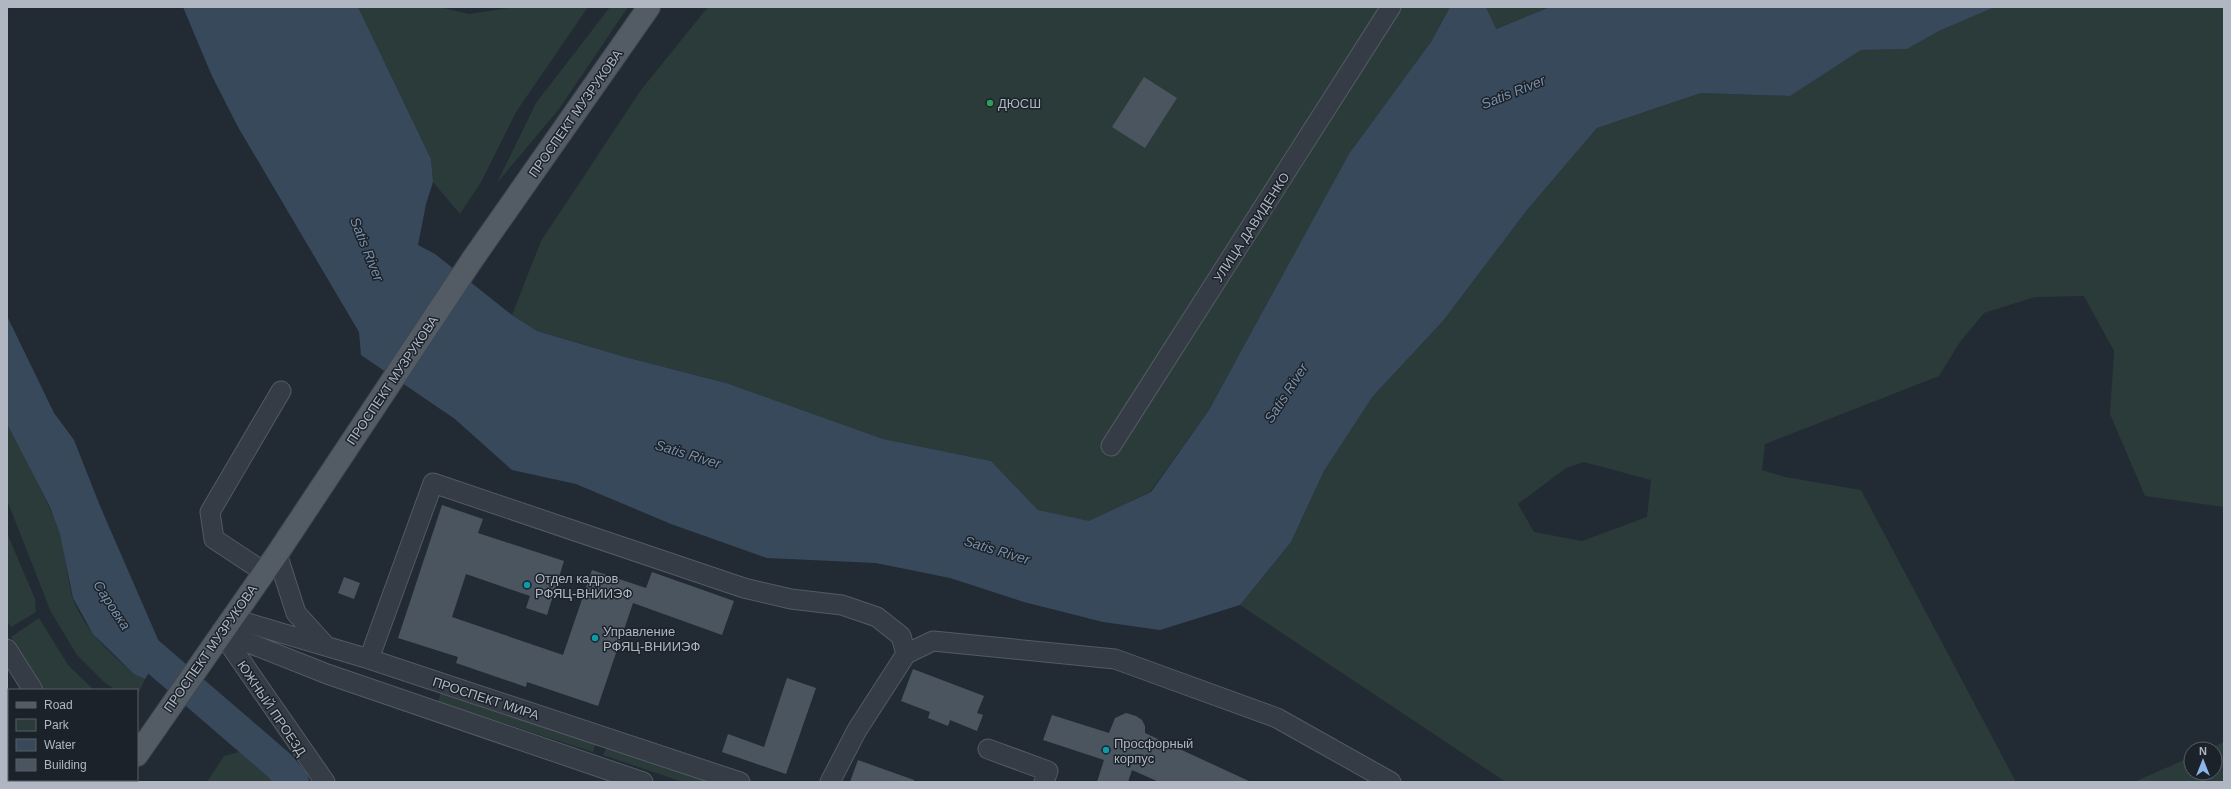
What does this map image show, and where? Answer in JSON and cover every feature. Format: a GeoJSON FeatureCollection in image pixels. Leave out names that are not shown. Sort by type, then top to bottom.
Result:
{"type":"FeatureCollection","features":[{"type":"Feature","properties":{"kind":"main road","name":"ПРОСПЕКТ МУЗРУКОВА"},"geometry":{"type":"LineString","coordinates":[[138,754],[226,625],[277,554],[472,260],[649,7]]}},
{"type":"Feature","properties":{"kind":"street","name":"УЛИЦА ДАВИДЕНКО"},"geometry":{"type":"LineString","coordinates":[[1111,446],[1391,7]]}},
{"type":"Feature","properties":{"kind":"street"},"geometry":{"type":"LineString","coordinates":[[264,572],[214,539],[210,512],[281,391]]}},
{"type":"Feature","properties":{"kind":"street"},"geometry":{"type":"LineString","coordinates":[[369,659],[433,483],[744,588],[791,600],[842,605],[877,617],[901,636],[906,654]]}},
{"type":"Feature","properties":{"kind":"street"},"geometry":{"type":"LineString","coordinates":[[277,554],[296,613],[326,646]]}},
{"type":"Feature","properties":{"kind":"street"},"geometry":{"type":"LineString","coordinates":[[226,625],[327,674],[643,782]]}},
{"type":"Feature","properties":{"kind":"street","name":"ПРОСПЕКТ МИРА"},"geometry":{"type":"LineString","coordinates":[[226,625],[326,646],[369,659],[740,782]]}},
{"type":"Feature","properties":{"kind":"street","name":"ЮЖНЫЙ ПРОЕЗД"},"geometry":{"type":"LineString","coordinates":[[226,625],[325,782]]}},
{"type":"Feature","properties":{"kind":"street"},"geometry":{"type":"LineString","coordinates":[[830,782],[857,730],[906,654],[933,641],[1115,659],[1277,718],[1391,782]]}},
{"type":"Feature","properties":{"kind":"street"},"geometry":{"type":"LineString","coordinates":[[7,649],[32,689]]}},
{"type":"Feature","properties":{"kind":"street"},"geometry":{"type":"LineString","coordinates":[[988,749],[1048,771],[1044,782]]}},
{"type":"Feature","properties":{"kind":"green space"},"geometry":{"type":"Polygon","coordinates":[[[358,7],[439,7],[469,14],[515,7],[588,7],[516,112],[481,182],[460,214],[433,182],[431,159],[358,7]]]}},
{"type":"Feature","properties":{"kind":"green space"},"geometry":{"type":"Polygon","coordinates":[[[610,7],[628,7],[559,109],[497,183],[536,103],[610,7]]]}},
{"type":"Feature","properties":{"kind":"green space"},"geometry":{"type":"Polygon","coordinates":[[[708,7],[1450,7],[1431,42],[1254,329],[1209,410],[1150,492],[1089,522],[1038,510],[991,461],[883,439],[726,383],[625,357],[537,331],[512,315],[541,241],[641,90],[708,7]]]}},
{"type":"Feature","properties":{"kind":"green space"},"geometry":{"type":"Polygon","coordinates":[[[1486,7],[1550,7],[1495,29],[1486,7]]]}},
{"type":"Feature","properties":{"kind":"green space"},"geometry":{"type":"Polygon","coordinates":[[[1995,7],[2224,7],[2224,507],[2145,496],[2110,414],[2114,351],[2084,296],[2035,297],[1984,313],[1960,342],[1939,376],[1765,444],[1762,470],[1785,477],[1861,490],[2016,782],[1506,782],[1240,605],[1291,542],[1324,471],[1373,396],[1443,321],[1527,210],[1597,128],[1701,93],[1790,96],[1861,50],[1907,49],[1939,31],[1995,7]],[[1584,462],[1566,468],[1518,504],[1534,532],[1582,541],[1647,517],[1651,480],[1584,462]]]}},
{"type":"Feature","properties":{"kind":"green space"},"geometry":{"type":"Polygon","coordinates":[[[7,424],[40,488],[58,528],[63,544],[70,588],[77,608],[83,620],[102,644],[134,673],[145,679],[138,695],[138,689],[114,689],[103,681],[77,655],[51,612],[7,500],[7,424]]]}},
{"type":"Feature","properties":{"kind":"green space"},"geometry":{"type":"Polygon","coordinates":[[[7,533],[35,599],[36,612],[11,627],[7,621],[7,533]]]}},
{"type":"Feature","properties":{"kind":"green space"},"geometry":{"type":"Polygon","coordinates":[[[39,618],[68,665],[93,689],[44,689],[11,637],[39,618]]]}},
{"type":"Feature","properties":{"kind":"green space"},"geometry":{"type":"Polygon","coordinates":[[[441,692],[596,742],[593,752],[438,702],[441,692]]]}},
{"type":"Feature","properties":{"kind":"green space"},"geometry":{"type":"Polygon","coordinates":[[[2223,742],[2224,782],[2134,782],[2183,761],[2183,781],[2223,781],[2223,742]]]}},
{"type":"Feature","properties":{"kind":"green space"},"geometry":{"type":"Polygon","coordinates":[[[608,745],[716,782],[683,782],[603,755],[608,745]]]}},
{"type":"Feature","properties":{"kind":"green space"},"geometry":{"type":"Polygon","coordinates":[[[258,747],[289,782],[207,782],[224,756],[258,747]]]}},
{"type":"Feature","properties":{"kind":"water","name":"Satis River"},"geometry":{"type":"Polygon","coordinates":[[[183,7],[358,7],[431,159],[433,182],[426,204],[418,245],[435,254],[512,315],[537,331],[625,357],[726,383],[883,439],[991,461],[1038,510],[1089,521],[1151,492],[1209,410],[1349,154],[1431,42],[1450,7],[1486,7],[1496,29],[1550,7],[1995,7],[1939,31],[1907,49],[1861,50],[1790,96],[1701,93],[1597,128],[1527,210],[1443,321],[1373,396],[1324,471],[1291,542],[1240,605],[1160,630],[1103,622],[1024,602],[950,578],[876,563],[767,558],[671,524],[576,484],[512,470],[455,419],[361,355],[359,332],[238,127],[212,76],[183,7]]]}},
{"type":"Feature","properties":{"kind":"water"},"geometry":{"type":"Polygon","coordinates":[[[7,316],[54,413],[74,440],[100,506],[163,651],[145,679],[134,674],[93,634],[73,598],[60,534],[50,507],[7,424],[7,316]]]}},
{"type":"Feature","properties":{"kind":"building"},"geometry":{"type":"Polygon","coordinates":[[[1144,77],[1177,98],[1145,148],[1112,127],[1144,77]]]}},
{"type":"Feature","properties":{"kind":"building"},"geometry":{"type":"Polygon","coordinates":[[[442,505],[483,519],[478,533],[564,561],[547,615],[526,608],[530,596],[466,574],[452,617],[563,655],[592,570],[646,588],[652,572],[734,601],[722,635],[633,603],[598,706],[527,682],[526,687],[456,663],[458,657],[398,638],[442,505]]]}},
{"type":"Feature","properties":{"kind":"building"},"geometry":{"type":"Polygon","coordinates":[[[344,577],[360,583],[354,599],[338,593],[344,577]]]}},
{"type":"Feature","properties":{"kind":"building"},"geometry":{"type":"Polygon","coordinates":[[[913,669],[984,696],[977,713],[983,715],[977,731],[950,720],[948,726],[928,718],[930,712],[901,701],[913,669]]]}},
{"type":"Feature","properties":{"kind":"building"},"geometry":{"type":"Polygon","coordinates":[[[787,678],[816,688],[786,774],[722,752],[728,734],[764,747],[787,678]]]}},
{"type":"Feature","properties":{"kind":"building"},"geometry":{"type":"Polygon","coordinates":[[[1126,713],[1136,716],[1142,720],[1145,726],[1145,733],[1251,782],[1159,782],[1132,770],[1128,782],[1097,782],[1104,760],[1043,740],[1052,715],[1109,733],[1115,718],[1126,713]]]}},
{"type":"Feature","properties":{"kind":"building"},"geometry":{"type":"Polygon","coordinates":[[[858,760],[914,780],[914,782],[850,782],[858,760]]]}},
{"type":"Feature","properties":{"kind":"waterway","name":"Саровка"},"geometry":{"type":"LineString","coordinates":[[127,629],[136,642],[280,766],[293,782]]}},
{"type":"Feature","properties":{"kind":"place","name":"ДЮСШ"},"geometry":{"type":"Point","coordinates":[990,103]}},
{"type":"Feature","properties":{"kind":"place","name":"Отдел кадров РФЯЦ-ВНИИЭФ"},"geometry":{"type":"Point","coordinates":[527,585]}},
{"type":"Feature","properties":{"kind":"place","name":"Управление РФЯЦ-ВНИИЭФ"},"geometry":{"type":"Point","coordinates":[595,638]}},
{"type":"Feature","properties":{"kind":"place","name":"Просфорный корпус"},"geometry":{"type":"Point","coordinates":[1106,750]}}]}
